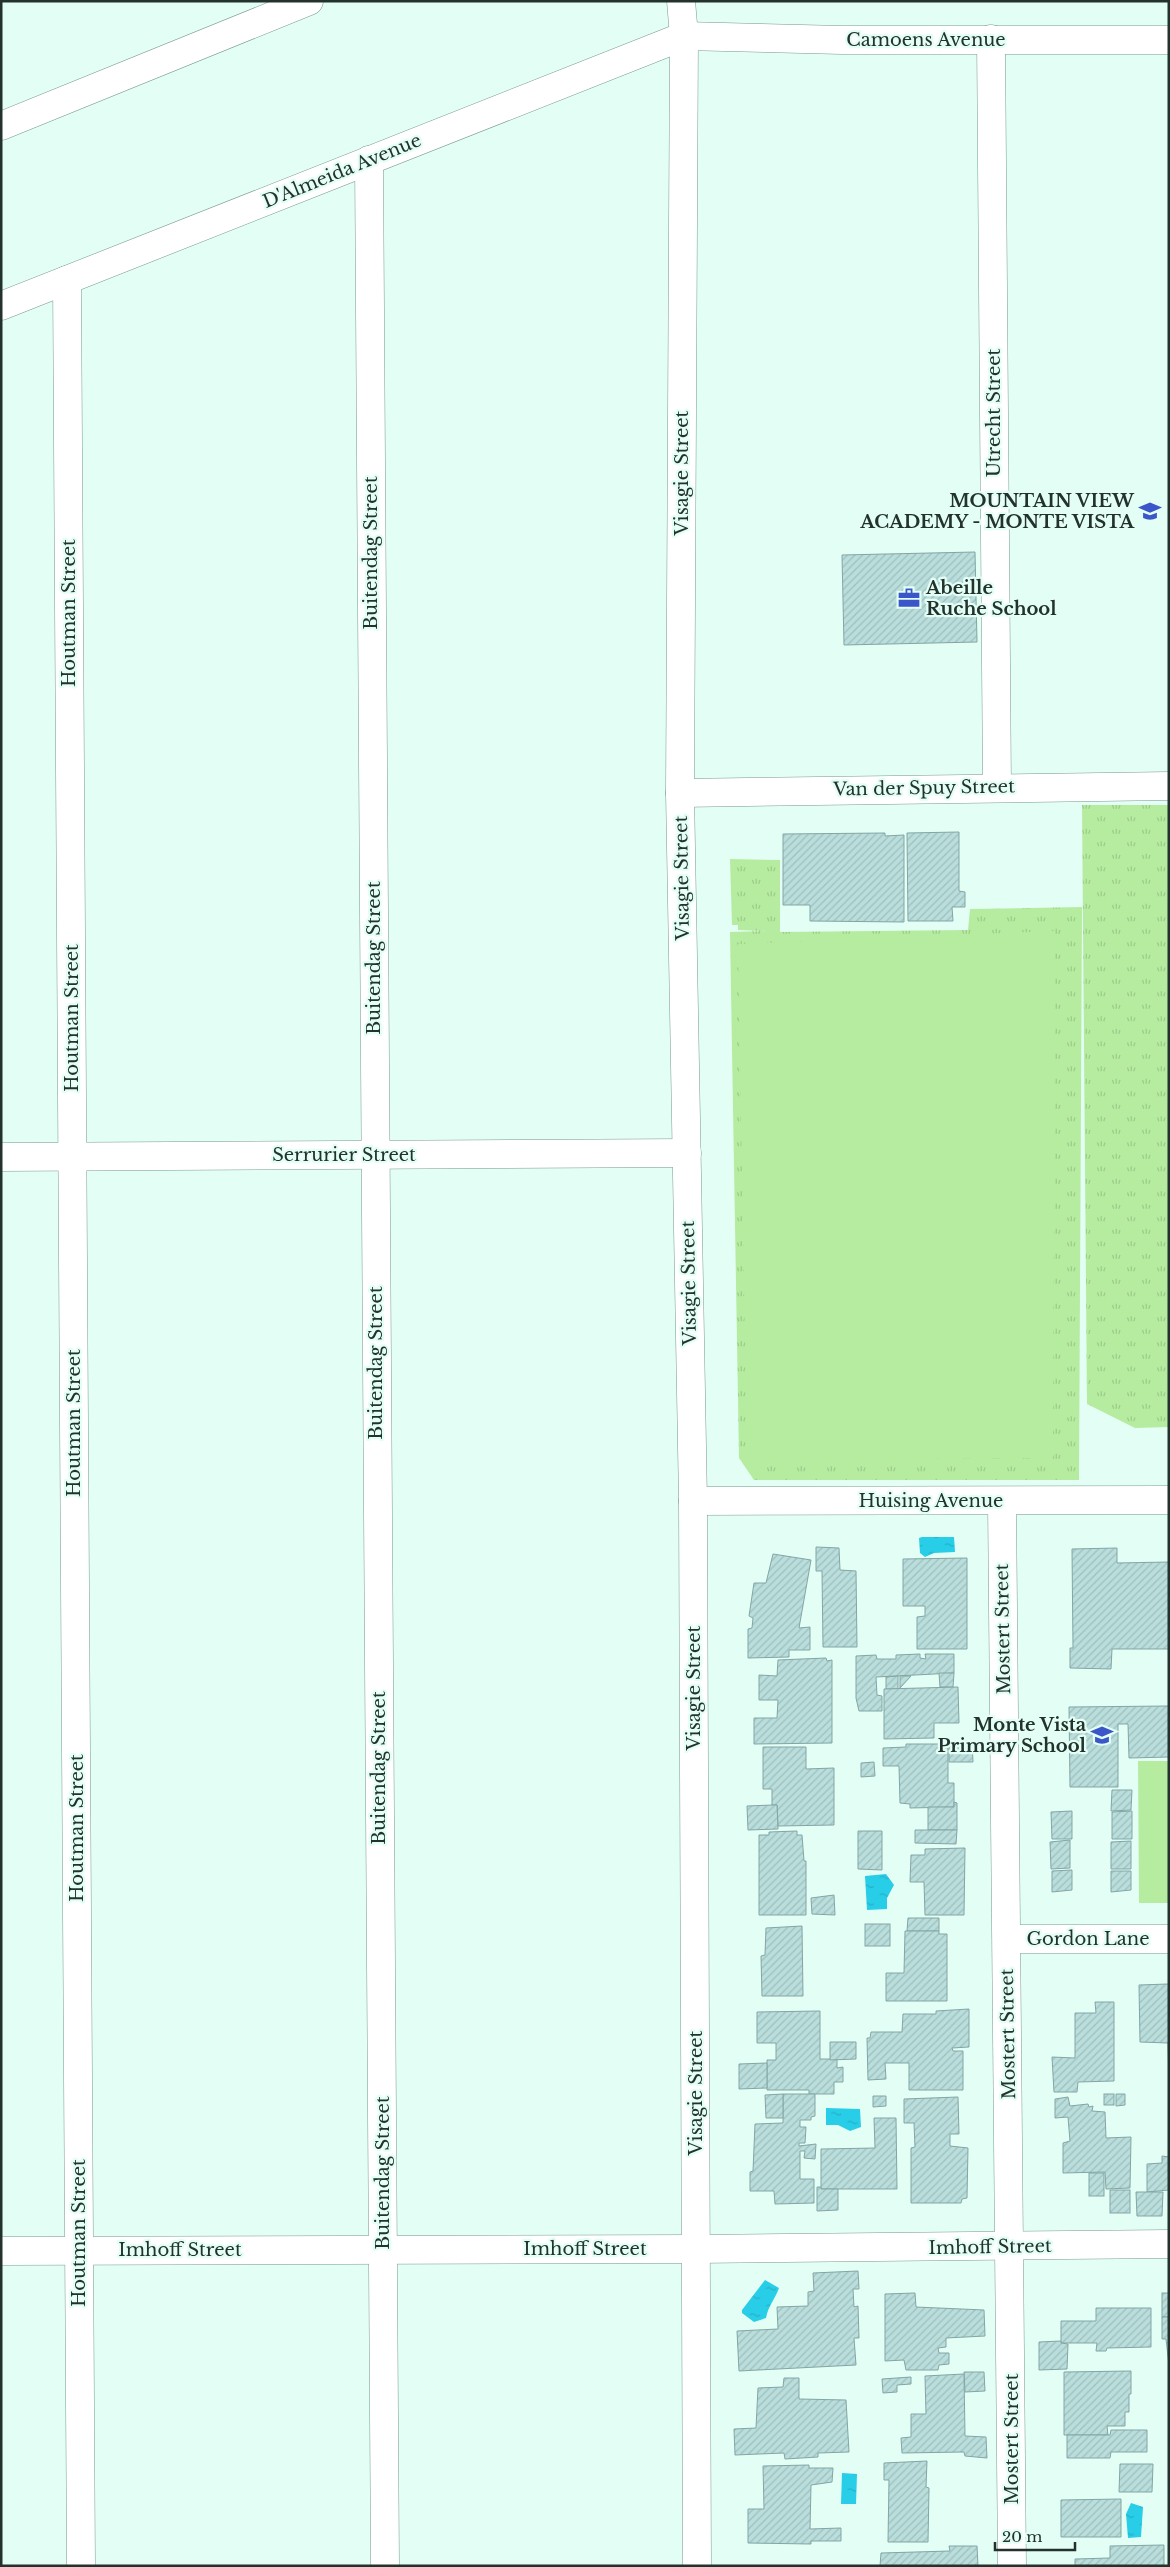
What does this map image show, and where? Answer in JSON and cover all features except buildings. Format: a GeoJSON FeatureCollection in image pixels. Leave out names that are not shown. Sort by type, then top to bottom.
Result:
{"type":"FeatureCollection","features":[{"type":"Feature","properties":{"kind":"street","name":"Visagie Street"},"geometry":{"type":"LineString","coordinates":[[681,1],[684,36],[680,793],[693,1501],[697,2566]]}},
{"type":"Feature","properties":{"kind":"street"},"geometry":{"type":"LineString","coordinates":[[1,126],[302,2]]}},
{"type":"Feature","properties":{"kind":"street","name":"Camoens Avenue"},"geometry":{"type":"LineString","coordinates":[[684,36],[842,40],[1169,40]]}},
{"type":"Feature","properties":{"kind":"street","name":"D'Almeida Avenue"},"geometry":{"type":"LineString","coordinates":[[1,306],[684,36]]}},
{"type":"Feature","properties":{"kind":"street","name":"Utrecht Street"},"geometry":{"type":"LineString","coordinates":[[991,39],[997,787]]}},
{"type":"Feature","properties":{"kind":"street","name":"Buitendag Street"},"geometry":{"type":"LineString","coordinates":[[369,160],[385,2566]]}},
{"type":"Feature","properties":{"kind":"street","name":"Houtman Street"},"geometry":{"type":"LineString","coordinates":[[67,280],[81,2566]]}},
{"type":"Feature","properties":{"kind":"street","name":"Van der Spuy Street"},"geometry":{"type":"LineString","coordinates":[[680,793],[1169,786]]}},
{"type":"Feature","properties":{"kind":"street","name":"Serrurier Street"},"geometry":{"type":"LineString","coordinates":[[1,1157],[687,1153]]}},
{"type":"Feature","properties":{"kind":"street","name":"Huising Avenue"},"geometry":{"type":"LineString","coordinates":[[693,1501],[1002,1502],[1169,1500]]}},
{"type":"Feature","properties":{"kind":"street","name":"Mostert Street"},"geometry":{"type":"LineString","coordinates":[[1002,1502],[1012,2566]]}},
{"type":"Feature","properties":{"kind":"street","name":"Gordon Lane"},"geometry":{"type":"LineString","coordinates":[[1007,1939],[1169,1939]]}},
{"type":"Feature","properties":{"kind":"street","name":"Imhoff Street"},"geometry":{"type":"LineString","coordinates":[[1,2251],[696,2249],[1169,2244]]}},
{"type":"Feature","properties":{"kind":"green space"},"geometry":{"type":"Polygon","coordinates":[[[1082,805],[1169,805],[1169,1427],[1135,1428],[1087,1404],[1082,805]]]}},
{"type":"Feature","properties":{"kind":"green space"},"geometry":{"type":"Polygon","coordinates":[[[730,859],[780,860],[780,932],[968,930],[970,909],[1082,907],[1079,1480],[754,1480],[739,1458],[730,932],[767,931],[738,930],[738,925],[732,925],[730,859]]]}},
{"type":"Feature","properties":{"kind":"green space"},"geometry":{"type":"Polygon","coordinates":[[[1055,931],[1053,1458],[747,1460],[738,944],[1055,931]]]}},
{"type":"Feature","properties":{"kind":"green space"},"geometry":{"type":"Polygon","coordinates":[[[1138,1761],[1169,1761],[1169,1903],[1139,1903],[1138,1761]]]}},
{"type":"Feature","properties":{"kind":"water"},"geometry":{"type":"Polygon","coordinates":[[[954,1537],[955,1552],[934,1553],[925,1557],[920,1553],[919,1538],[954,1537]]]}},
{"type":"Feature","properties":{"kind":"water"},"geometry":{"type":"Polygon","coordinates":[[[886,1874],[894,1885],[887,1898],[887,1909],[867,1910],[865,1876],[886,1874]]]}},
{"type":"Feature","properties":{"kind":"water"},"geometry":{"type":"Polygon","coordinates":[[[826,2108],[860,2109],[861,2127],[850,2131],[838,2125],[826,2125],[826,2108]]]}},
{"type":"Feature","properties":{"kind":"water"},"geometry":{"type":"Polygon","coordinates":[[[765,2280],[779,2288],[766,2318],[754,2322],[742,2313],[742,2310],[765,2280]]]}},
{"type":"Feature","properties":{"kind":"water"},"geometry":{"type":"Polygon","coordinates":[[[842,2473],[857,2474],[856,2504],[841,2504],[842,2473]]]}},
{"type":"Feature","properties":{"kind":"water"},"geometry":{"type":"Polygon","coordinates":[[[1131,2503],[1143,2507],[1141,2537],[1128,2538],[1126,2514],[1131,2503]]]}},
{"type":"Feature","properties":{"kind":"place","name":"MOUNTAIN VIEW ACADEMY - MONTE VISTA"},"geometry":{"type":"Point","coordinates":[1150,511]}},
{"type":"Feature","properties":{"kind":"place","name":"Abeille Ruche School"},"geometry":{"type":"Point","coordinates":[909,598]}},
{"type":"Feature","properties":{"kind":"place","name":"Monte Vista Primary School"},"geometry":{"type":"Point","coordinates":[1102,1735]}}]}
